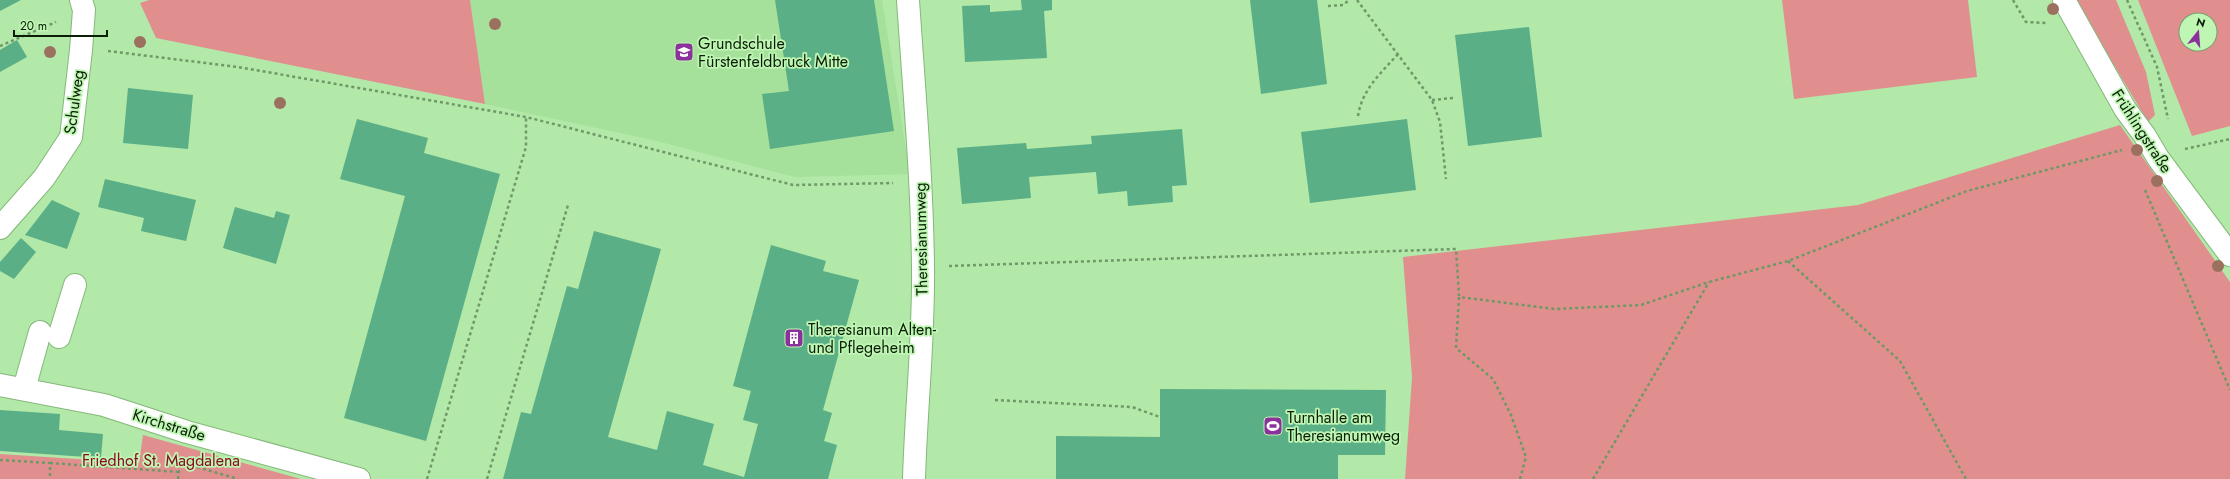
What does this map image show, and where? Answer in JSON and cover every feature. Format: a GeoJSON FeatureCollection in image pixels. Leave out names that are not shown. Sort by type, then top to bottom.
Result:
{"type":"FeatureCollection","features":[{"type":"Feature","properties":{"kind":"street","name":"Theresianumweg"},"geometry":{"type":"LineString","coordinates":[[908,0],[920,183],[923,267],[922,344],[914,479]]}},
{"type":"Feature","properties":{"kind":"street","name":"Frühlingstraße"},"geometry":{"type":"LineString","coordinates":[[2064,0],[2125,109],[2145,136],[2158,158],[2230,254]]}},
{"type":"Feature","properties":{"kind":"street","name":"Schulweg"},"geometry":{"type":"LineString","coordinates":[[0,228],[44,178],[71,137],[81,50],[82,5]]}},
{"type":"Feature","properties":{"kind":"street"},"geometry":{"type":"LineString","coordinates":[[24,389],[49,335],[76,285]]}},
{"type":"Feature","properties":{"kind":"street","name":"Kirchstraße"},"geometry":{"type":"LineString","coordinates":[[0,385],[104,405],[187,432],[359,479]]}},
{"type":"Feature","properties":{"kind":"path"},"geometry":{"type":"LineString","coordinates":[[1328,6],[1343,5],[1349,0]]}},
{"type":"Feature","properties":{"kind":"path"},"geometry":{"type":"LineString","coordinates":[[1358,0],[1432,100],[1440,122],[1446,179]]}},
{"type":"Feature","properties":{"kind":"path"},"geometry":{"type":"LineString","coordinates":[[1459,297],[1555,309],[1641,305],[1709,282],[1788,261],[1967,192],[2128,148],[2168,121],[2157,67],[2127,0]]}},
{"type":"Feature","properties":{"kind":"path"},"geometry":{"type":"LineString","coordinates":[[0,46],[82,5]]}},
{"type":"Feature","properties":{"kind":"path"},"geometry":{"type":"LineString","coordinates":[[81,50],[238,67],[526,117],[793,185],[920,183]]}},
{"type":"Feature","properties":{"kind":"path"},"geometry":{"type":"LineString","coordinates":[[1358,116],[1360,104],[1368,87],[1399,54]]}},
{"type":"Feature","properties":{"kind":"path"},"geometry":{"type":"LineString","coordinates":[[1432,100],[1453,98]]}},
{"type":"Feature","properties":{"kind":"path"},"geometry":{"type":"LineString","coordinates":[[427,479],[526,147],[526,117]]}},
{"type":"Feature","properties":{"kind":"path"},"geometry":{"type":"LineString","coordinates":[[2158,158],[2230,139]]}},
{"type":"Feature","properties":{"kind":"path"},"geometry":{"type":"LineString","coordinates":[[2143,185],[2230,390]]}},
{"type":"Feature","properties":{"kind":"path"},"geometry":{"type":"LineString","coordinates":[[487,479],[568,205]]}},
{"type":"Feature","properties":{"kind":"path"},"geometry":{"type":"LineString","coordinates":[[923,267],[1456,248],[1459,297],[1456,348],[1493,379],[1511,415],[1526,457],[1520,479]]}},
{"type":"Feature","properties":{"kind":"path"},"geometry":{"type":"LineString","coordinates":[[1788,261],[1900,361],[1966,479]]}},
{"type":"Feature","properties":{"kind":"path"},"geometry":{"type":"LineString","coordinates":[[1593,479],[1709,282]]}},
{"type":"Feature","properties":{"kind":"path"},"geometry":{"type":"LineString","coordinates":[[995,400],[1132,407],[1160,417]]}},
{"type":"Feature","properties":{"kind":"path"},"geometry":{"type":"LineString","coordinates":[[0,460],[179,472]]}},
{"type":"Feature","properties":{"kind":"path"},"geometry":{"type":"LineString","coordinates":[[180,462],[238,479]]}},
{"type":"Feature","properties":{"kind":"path"},"geometry":{"type":"LineString","coordinates":[[50,463],[50,479]]}},
{"type":"Feature","properties":{"kind":"shaded area","name":"Grundschule Fürstenfeldbruck Mitte"},"geometry":{"type":"Polygon","coordinates":[[[470,0],[882,0],[910,174],[795,177],[653,140],[485,104],[470,0]]]}},
{"type":"Feature","properties":{"kind":"green space"},"geometry":{"type":"Polygon","coordinates":[[[149,0],[470,0],[485,104],[156,38],[140,3],[149,0]]]}},
{"type":"Feature","properties":{"kind":"green space"},"geometry":{"type":"Polygon","coordinates":[[[1782,0],[1968,0],[1977,77],[1794,99],[1782,0]]]}},
{"type":"Feature","properties":{"kind":"green space"},"geometry":{"type":"Polygon","coordinates":[[[2075,0],[2116,0],[2146,72],[2155,115],[2148,122],[2075,0]]]}},
{"type":"Feature","properties":{"kind":"green space"},"geometry":{"type":"Polygon","coordinates":[[[2138,0],[2230,0],[2230,126],[2192,136],[2138,0]]]}},
{"type":"Feature","properties":{"kind":"green space"},"geometry":{"type":"Polygon","coordinates":[[[2120,125],[2230,282],[2230,479],[1405,479],[1412,377],[1403,257],[1858,205],[2120,125]]]}},
{"type":"Feature","properties":{"kind":"green space","name":"Friedhof St. Magdalena"},"geometry":{"type":"Polygon","coordinates":[[[143,435],[301,479],[0,479],[0,454],[139,463],[143,435]]]}},
{"type":"Feature","properties":{"kind":"building"},"geometry":{"type":"Polygon","coordinates":[[[0,0],[21,0],[0,11],[0,0]]]}},
{"type":"Feature","properties":{"kind":"building"},"geometry":{"type":"Polygon","coordinates":[[[775,0],[874,0],[894,131],[770,149],[762,94],[789,91],[775,0]]]}},
{"type":"Feature","properties":{"kind":"building"},"geometry":{"type":"Polygon","coordinates":[[[1021,0],[1052,0],[1052,10],[1044,11],[1047,58],[965,62],[962,6],[990,5],[990,12],[1022,10],[1021,0]]]}},
{"type":"Feature","properties":{"kind":"building"},"geometry":{"type":"Polygon","coordinates":[[[1250,0],[1317,0],[1327,84],[1261,94],[1250,0]]]}},
{"type":"Feature","properties":{"kind":"building"},"geometry":{"type":"Polygon","coordinates":[[[1529,27],[1542,137],[1468,146],[1455,35],[1529,27]]]}},
{"type":"Feature","properties":{"kind":"building"},"geometry":{"type":"Polygon","coordinates":[[[17,40],[27,57],[0,72],[0,50],[17,40]]]}},
{"type":"Feature","properties":{"kind":"building"},"geometry":{"type":"Polygon","coordinates":[[[128,88],[193,95],[188,149],[123,143],[128,88]]]}},
{"type":"Feature","properties":{"kind":"building"},"geometry":{"type":"Polygon","coordinates":[[[357,119],[428,138],[424,153],[500,174],[426,441],[344,418],[405,196],[340,179],[357,119]]]}},
{"type":"Feature","properties":{"kind":"building"},"geometry":{"type":"Polygon","coordinates":[[[1407,119],[1416,190],[1310,203],[1301,132],[1407,119]]]}},
{"type":"Feature","properties":{"kind":"building"},"geometry":{"type":"Polygon","coordinates":[[[1182,129],[1187,185],[1172,186],[1173,202],[1128,206],[1127,191],[1098,194],[1096,172],[1029,177],[1031,198],[962,204],[957,148],[1026,143],[1027,149],[1092,144],[1091,136],[1182,129]]]}},
{"type":"Feature","properties":{"kind":"building"},"geometry":{"type":"Polygon","coordinates":[[[105,179],[196,200],[186,241],[141,231],[144,218],[98,207],[105,179]]]}},
{"type":"Feature","properties":{"kind":"building"},"geometry":{"type":"Polygon","coordinates":[[[52,200],[80,213],[67,249],[25,235],[52,200]]]}},
{"type":"Feature","properties":{"kind":"building"},"geometry":{"type":"Polygon","coordinates":[[[235,207],[274,218],[276,211],[290,215],[276,264],[223,248],[235,207]]]}},
{"type":"Feature","properties":{"kind":"building","name":"Theresianum Alten- und Pflegeheim"},"geometry":{"type":"Polygon","coordinates":[[[594,231],[661,249],[608,437],[657,450],[667,411],[714,424],[703,465],[744,477],[758,424],[743,420],[751,391],[733,386],[771,245],[826,261],[823,271],[859,280],[823,410],[832,413],[824,441],[837,445],[828,479],[503,479],[521,412],[531,414],[567,286],[578,289],[594,231]]]}},
{"type":"Feature","properties":{"kind":"building"},"geometry":{"type":"Polygon","coordinates":[[[21,238],[36,252],[14,279],[0,271],[0,262],[21,238]]]}},
{"type":"Feature","properties":{"kind":"building","name":"Turnhalle am Theresianumweg"},"geometry":{"type":"Polygon","coordinates":[[[1160,389],[1386,390],[1385,455],[1338,455],[1338,479],[1056,479],[1056,436],[1160,437],[1160,389]]]}},
{"type":"Feature","properties":{"kind":"building"},"geometry":{"type":"Polygon","coordinates":[[[0,410],[60,414],[59,430],[103,434],[101,458],[0,451],[0,410]]]}},
{"type":"Feature","properties":{"kind":"place","name":"Grundschule Fürstenfeldbruck Mitte"},"geometry":{"type":"Point","coordinates":[684,52]}},
{"type":"Feature","properties":{"kind":"place","name":"Theresianum Alten- und Pflegeheim"},"geometry":{"type":"Point","coordinates":[794,338]}},
{"type":"Feature","properties":{"kind":"place","name":"Turnhalle am Theresianumweg"},"geometry":{"type":"Point","coordinates":[1273,426]}}]}
